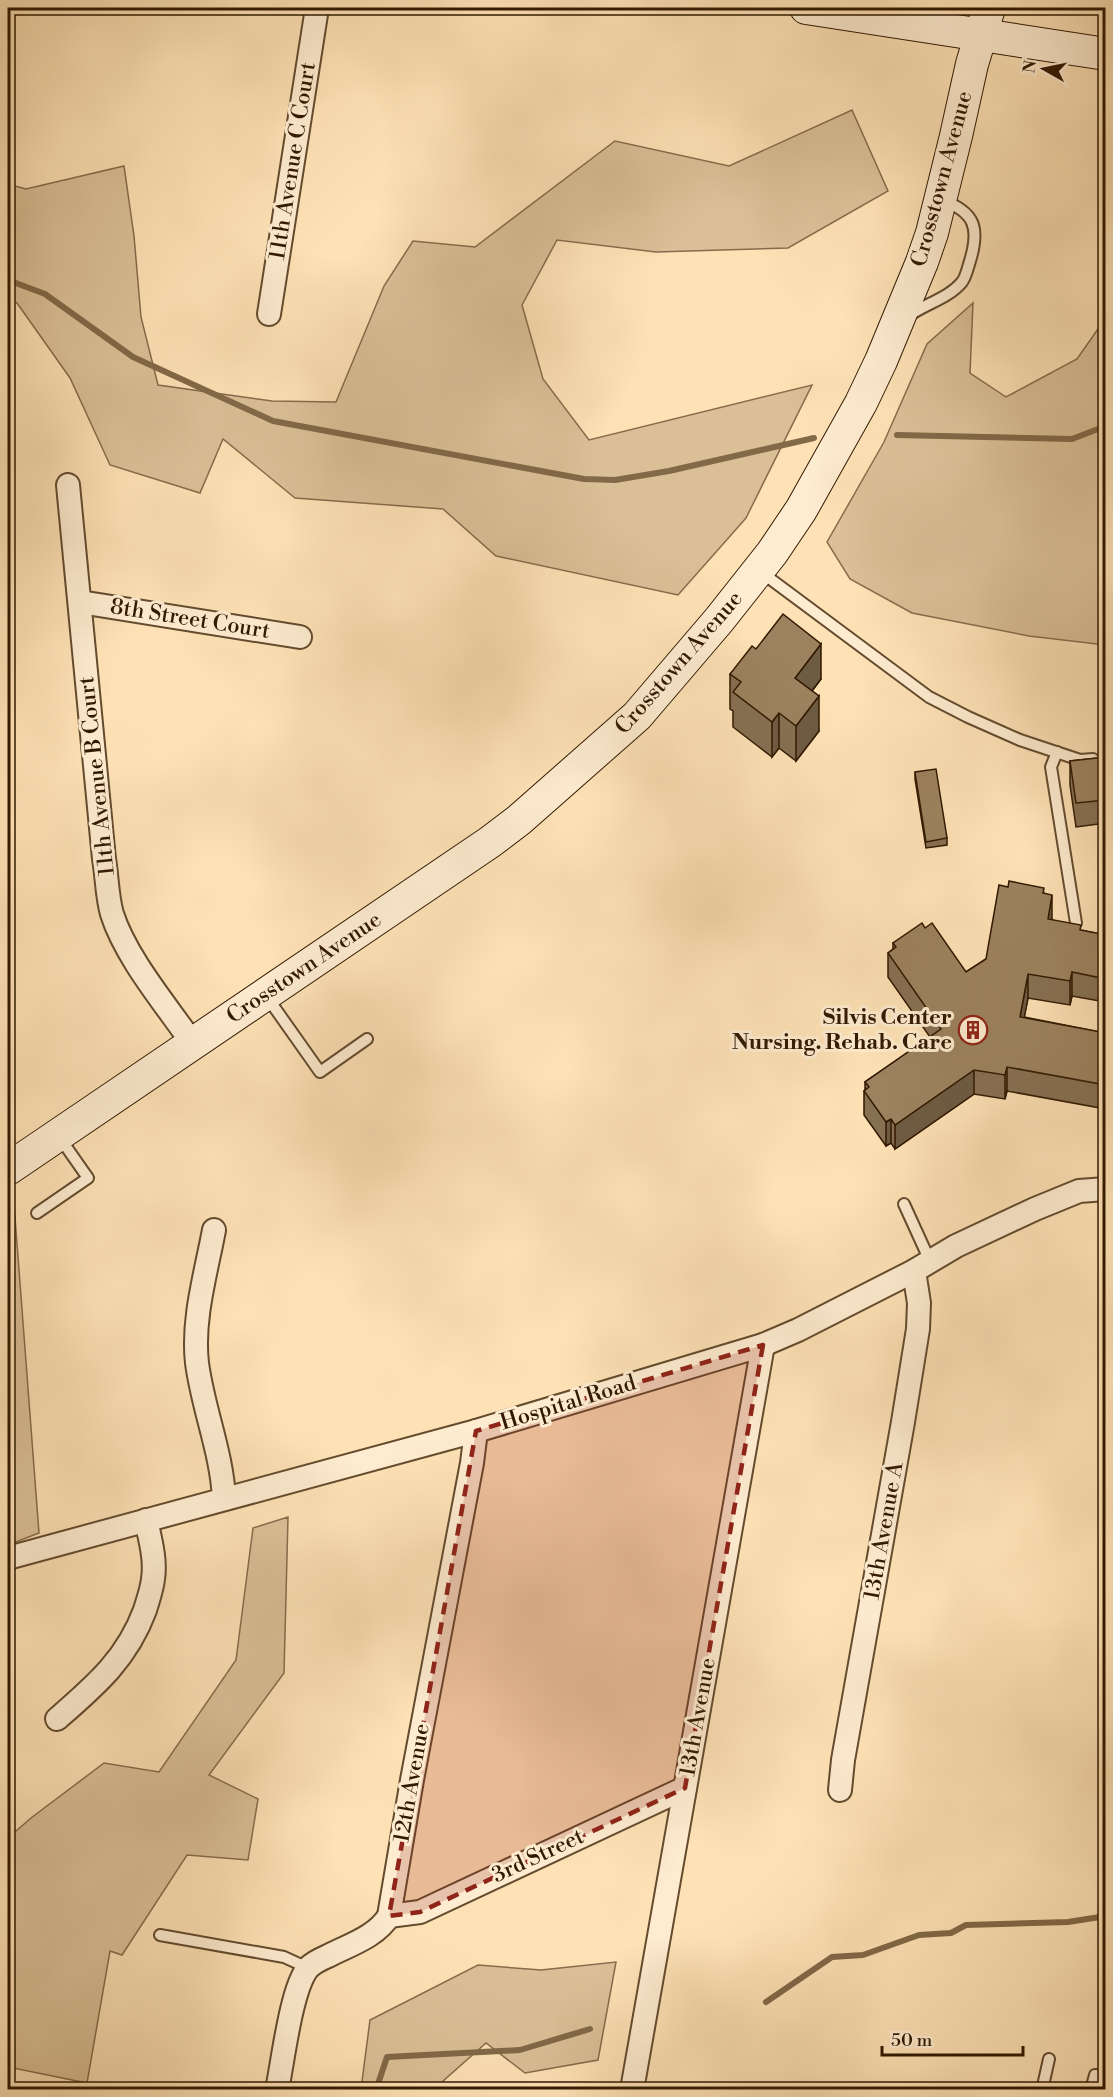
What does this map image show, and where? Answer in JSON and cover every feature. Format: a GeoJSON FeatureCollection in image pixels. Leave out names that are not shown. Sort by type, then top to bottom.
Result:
{"type":"FeatureCollection","features":[{"type":"Feature","properties":{"kind":"street","name":"11th Avenue C Court"},"geometry":{"type":"LineString","coordinates":[[269,314],[317,8]]}},
{"type":"Feature","properties":{"kind":"street"},"geometry":{"type":"LineString","coordinates":[[806,8],[984,22],[1106,54]]}},
{"type":"Feature","properties":{"kind":"street","name":"Crosstown Avenue"},"geometry":{"type":"LineString","coordinates":[[8,1169],[490,842],[519,820],[637,716],[684,662],[772,553],[801,510],[861,403],[922,262],[940,200],[984,22]]}},
{"type":"Feature","properties":{"kind":"street","name":"11th Avenue B Court"},"geometry":{"type":"LineString","coordinates":[[68,485],[111,912],[137,963],[193,1044]]}},
{"type":"Feature","properties":{"kind":"street","name":"8th Street Court"},"geometry":{"type":"LineString","coordinates":[[80,602],[300,637]]}},
{"type":"Feature","properties":{"kind":"street","name":"Hospital Road"},"geometry":{"type":"LineString","coordinates":[[8,1558],[476,1431],[763,1345],[798,1330],[956,1246],[1035,1209],[1079,1191],[1106,1189]]}},
{"type":"Feature","properties":{"kind":"street"},"geometry":{"type":"LineString","coordinates":[[214,1230],[198,1320],[196,1345],[200,1380],[223,1477],[224,1499]]}},
{"type":"Feature","properties":{"kind":"street","name":"13th Avenue A"},"geometry":{"type":"LineString","coordinates":[[840,1790],[843,1760],[918,1329],[922,1266]]}},
{"type":"Feature","properties":{"kind":"street","name":"13th Avenue"},"geometry":{"type":"LineString","coordinates":[[633,2090],[763,1345]]}},
{"type":"Feature","properties":{"kind":"street","name":"12th Avenue"},"geometry":{"type":"LineString","coordinates":[[389,1916],[476,1431]]}},
{"type":"Feature","properties":{"kind":"street"},"geometry":{"type":"LineString","coordinates":[[57,1719],[85,1696],[116,1664],[140,1622],[154,1578],[153,1557],[146,1520]]}},
{"type":"Feature","properties":{"kind":"street","name":"3rd Street"},"geometry":{"type":"LineString","coordinates":[[389,1916],[420,1912],[685,1788]]}},
{"type":"Feature","properties":{"kind":"street"},"geometry":{"type":"LineString","coordinates":[[277,2090],[295,1996],[308,1968],[319,1960],[369,1936],[383,1926],[389,1916]]}},
{"type":"Feature","properties":{"kind":"lane"},"geometry":{"type":"LineString","coordinates":[[897,324],[910,314],[949,293],[963,281],[976,242],[975,225],[960,209],[940,200]]}},
{"type":"Feature","properties":{"kind":"lane"},"geometry":{"type":"LineString","coordinates":[[758,570],[929,696],[978,722],[1020,740],[1080,760],[1104,758]]}},
{"type":"Feature","properties":{"kind":"lane"},"geometry":{"type":"LineString","coordinates":[[1057,752],[1051,767],[1076,923]]}},
{"type":"Feature","properties":{"kind":"lane"},"geometry":{"type":"LineString","coordinates":[[265,995],[320,1072],[367,1039]]}},
{"type":"Feature","properties":{"kind":"lane"},"geometry":{"type":"LineString","coordinates":[[37,1214],[88,1178],[58,1135]]}},
{"type":"Feature","properties":{"kind":"lane"},"geometry":{"type":"LineString","coordinates":[[904,1204],[922,1266]]}},
{"type":"Feature","properties":{"kind":"lane"},"geometry":{"type":"LineString","coordinates":[[160,1935],[284,1957],[308,1968]]}},
{"type":"Feature","properties":{"kind":"lane"},"geometry":{"type":"LineString","coordinates":[[1042,2090],[1049,2059]]}},
{"type":"Feature","properties":{"kind":"lane"},"geometry":{"type":"LineString","coordinates":[[1091,2090],[1095,2075],[1106,2077]]}},
{"type":"Feature","properties":{"kind":"highlighted area"},"geometry":{"type":"Polygon","coordinates":[[[763,1345],[685,1788],[420,1912],[389,1916],[476,1431],[763,1345]]]}},
{"type":"Feature","properties":{"kind":"shaded area"},"geometry":{"type":"Polygon","coordinates":[[[852,110],[888,191],[788,248],[656,252],[557,240],[522,305],[543,379],[589,440],[812,385],[746,518],[678,595],[496,556],[443,509],[295,498],[223,439],[200,493],[110,465],[70,378],[17,303],[8,301],[8,184],[26,189],[124,166],[134,236],[141,317],[158,385],[272,401],[336,402],[384,286],[413,241],[475,247],[615,141],[729,166],[852,110]]]}},
{"type":"Feature","properties":{"kind":"shaded area"},"geometry":{"type":"Polygon","coordinates":[[[973,303],[970,373],[1006,397],[1077,359],[1105,319],[1105,645],[1029,636],[912,613],[850,579],[827,542],[884,442],[927,344],[973,303]]]}},
{"type":"Feature","properties":{"kind":"shaded area"},"geometry":{"type":"Polygon","coordinates":[[[13,1191],[39,1533],[8,1545],[8,1195],[13,1191]]]}},
{"type":"Feature","properties":{"kind":"shaded area"},"geometry":{"type":"Polygon","coordinates":[[[288,1517],[284,1673],[209,1775],[258,1799],[248,1860],[187,1855],[122,1955],[110,1951],[87,2083],[8,2067],[8,1838],[104,1763],[159,1772],[236,1660],[253,1528],[288,1517]]]}},
{"type":"Feature","properties":{"kind":"shaded area"},"geometry":{"type":"Polygon","coordinates":[[[616,1962],[598,2060],[525,2073],[486,2043],[434,2089],[361,2089],[370,2020],[478,1965],[541,1970],[616,1962]]]}},
{"type":"Feature","properties":{"kind":"building"},"geometry":{"type":"Polygon","coordinates":[[[783,614],[821,644],[795,678],[819,696],[796,726],[779,713],[772,722],[733,692],[741,682],[730,674],[752,646],[756,649],[783,614]]]}},
{"type":"Feature","properties":{"kind":"building"},"geometry":{"type":"Polygon","coordinates":[[[1106,757],[1106,800],[1076,803],[1070,761],[1106,757]]]}},
{"type":"Feature","properties":{"kind":"building"},"geometry":{"type":"Polygon","coordinates":[[[936,769],[947,838],[926,842],[915,772],[936,769]]]}},
{"type":"Feature","properties":{"kind":"building","name":"Silvis Center Nursing. Rehab. Care"},"geometry":{"type":"Polygon","coordinates":[[[1009,881],[1044,888],[1043,893],[1052,895],[1048,919],[1081,925],[1080,930],[1106,935],[1106,979],[1072,972],[1070,981],[1028,974],[1020,1017],[1106,1033],[1106,1085],[1007,1067],[1005,1075],[974,1070],[895,1125],[891,1119],[886,1122],[864,1091],[869,1087],[865,1082],[941,1029],[888,953],[896,947],[893,943],[922,923],[925,928],[932,923],[966,972],[986,959],[999,885],[1008,887],[1009,881]]]}},
{"type":"Feature","properties":{"kind":"waterway"},"geometry":{"type":"LineString","coordinates":[[8,280],[45,294],[133,357],[273,421],[584,479],[615,480],[669,471],[814,438]]}},
{"type":"Feature","properties":{"kind":"waterway"},"geometry":{"type":"LineString","coordinates":[[897,435],[1072,439],[1106,424]]}},
{"type":"Feature","properties":{"kind":"waterway"},"geometry":{"type":"LineString","coordinates":[[766,2002],[832,1957],[863,1955],[919,1935],[951,1933],[966,1925],[1068,1922],[1106,1916]]}},
{"type":"Feature","properties":{"kind":"waterway"},"geometry":{"type":"LineString","coordinates":[[376,2090],[387,2057],[520,2050],[590,2029]]}},
{"type":"Feature","properties":{"kind":"place","name":"Silvis Center Nursing. Rehab. Care"},"geometry":{"type":"Point","coordinates":[973,1030]}}]}
